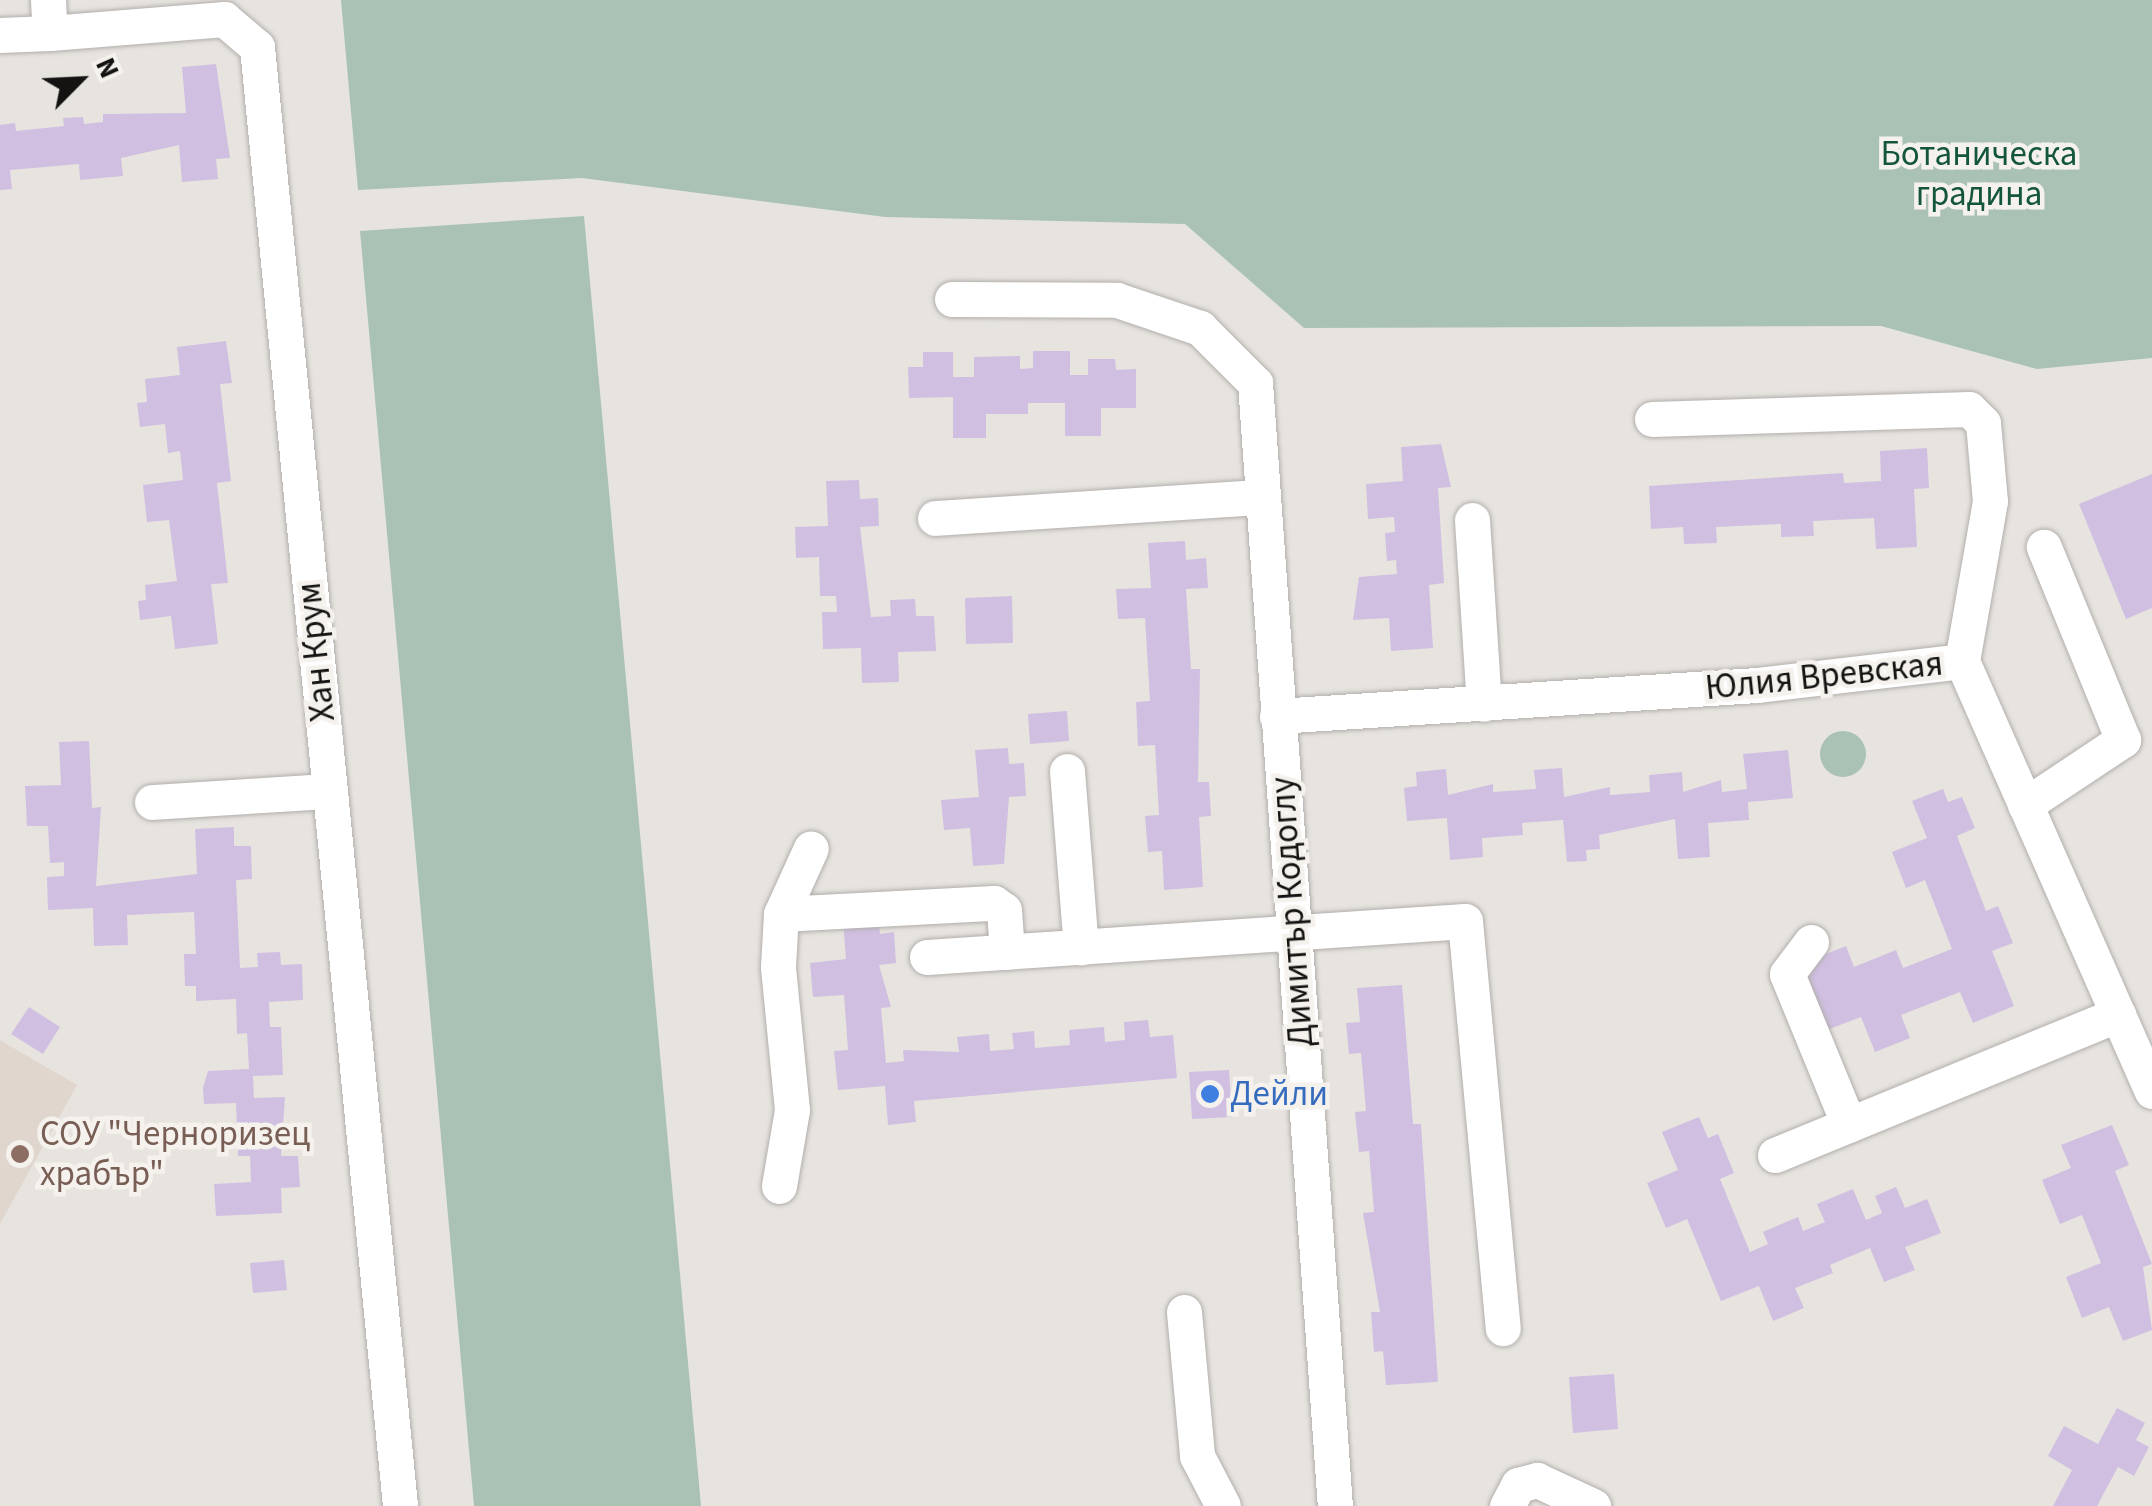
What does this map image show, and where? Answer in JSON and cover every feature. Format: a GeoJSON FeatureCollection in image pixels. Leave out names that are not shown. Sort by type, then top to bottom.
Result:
{"type":"FeatureCollection","features":[{"type":"Feature","properties":{"kind":"street","name":"Хан Крум"},"geometry":{"type":"LineString","coordinates":[[0,35],[49,17],[230,10],[257,47],[400,1506]]}},
{"type":"Feature","properties":{"kind":"street","name":"Димитър Кодоглу"},"geometry":{"type":"LineString","coordinates":[[952,300],[1117,300],[1200,328],[1255,383],[1260,497],[1336,1506]]}},
{"type":"Feature","properties":{"kind":"street"},"geometry":{"type":"LineString","coordinates":[[1652,419],[1969,410],[1983,424],[1990,502],[1962,662]]}},
{"type":"Feature","properties":{"kind":"street"},"geometry":{"type":"LineString","coordinates":[[935,518],[1260,497]]}},
{"type":"Feature","properties":{"kind":"street"},"geometry":{"type":"LineString","coordinates":[[1472,520],[1484,704]]}},
{"type":"Feature","properties":{"kind":"street"},"geometry":{"type":"LineString","coordinates":[[2026,805],[2122,740],[2044,547]]}},
{"type":"Feature","properties":{"kind":"street","name":"Юлия Вревская"},"geometry":{"type":"LineString","coordinates":[[1277,716],[1484,704],[1962,662],[2152,1091]]}},
{"type":"Feature","properties":{"kind":"street"},"geometry":{"type":"LineString","coordinates":[[1067,771],[1081,947]]}},
{"type":"Feature","properties":{"kind":"street"},"geometry":{"type":"LineString","coordinates":[[152,802],[328,791]]}},
{"type":"Feature","properties":{"kind":"street"},"geometry":{"type":"LineString","coordinates":[[779,1186],[792,1110],[778,967],[781,914],[811,848]]}},
{"type":"Feature","properties":{"kind":"street"},"geometry":{"type":"LineString","coordinates":[[781,914],[994,903],[1004,910],[1008,952]]}},
{"type":"Feature","properties":{"kind":"street"},"geometry":{"type":"LineString","coordinates":[[927,958],[1465,921],[1470,928],[1503,1328]]}},
{"type":"Feature","properties":{"kind":"street"},"geometry":{"type":"LineString","coordinates":[[1811,942],[1786,974],[1849,1125]]}},
{"type":"Feature","properties":{"kind":"street"},"geometry":{"type":"LineString","coordinates":[[1774,1155],[2118,1014]]}},
{"type":"Feature","properties":{"kind":"street"},"geometry":{"type":"LineString","coordinates":[[1184,1312],[1197,1456],[1223,1506]]}},
{"type":"Feature","properties":{"kind":"street"},"geometry":{"type":"LineString","coordinates":[[1507,1506],[1518,1486],[1537,1480],[1593,1506]]}},
{"type":"Feature","properties":{"kind":"shaded area","name":"СОУ \"Черноризец храбър\""},"geometry":{"type":"Polygon","coordinates":[[[0,1040],[77,1085],[0,1224],[0,1040]]]}},
{"type":"Feature","properties":{"kind":"green space","name":"Ботаническа градина"},"geometry":{"type":"Polygon","coordinates":[[[341,0],[2152,0],[2152,358],[2037,369],[1881,326],[1304,328],[1185,224],[885,217],[582,178],[358,190],[341,0]]]}},
{"type":"Feature","properties":{"kind":"green space"},"geometry":{"type":"Polygon","coordinates":[[[584,216],[701,1506],[474,1506],[360,231],[584,216]]]}},
{"type":"Feature","properties":{"kind":"green space"},"geometry":{"type":"Polygon","coordinates":[[[1843,731],[1859,738],[1866,754],[1859,770],[1843,777],[1827,770],[1820,754],[1827,738],[1843,731]]]}},
{"type":"Feature","properties":{"kind":"building"},"geometry":{"type":"Polygon","coordinates":[[[216,64],[230,158],[216,159],[218,179],[182,182],[179,145],[121,158],[123,176],[80,180],[79,164],[10,170],[12,189],[0,190],[0,125],[15,123],[16,131],[64,126],[63,118],[83,117],[84,124],[103,122],[103,114],[186,113],[182,67],[216,64]]]}},
{"type":"Feature","properties":{"kind":"building"},"geometry":{"type":"Polygon","coordinates":[[[226,341],[232,383],[220,384],[231,481],[217,483],[228,583],[211,584],[218,644],[175,649],[171,616],[140,620],[138,601],[146,600],[145,585],[177,581],[169,520],[147,522],[143,485],[183,480],[180,451],[168,453],[165,424],[140,427],[137,403],[147,402],[145,379],[180,375],[177,347],[226,341]]]}},
{"type":"Feature","properties":{"kind":"building"},"geometry":{"type":"Polygon","coordinates":[[[1033,351],[1070,351],[1070,375],[1088,375],[1088,359],[1115,359],[1116,370],[1136,369],[1136,408],[1101,408],[1101,436],[1065,436],[1065,403],[1028,403],[1028,414],[986,414],[986,438],[953,438],[953,397],[909,398],[908,367],[923,367],[923,352],[953,352],[953,377],[974,377],[974,357],[1020,356],[1020,369],[1033,368],[1033,351]]]}},
{"type":"Feature","properties":{"kind":"building"},"geometry":{"type":"Polygon","coordinates":[[[1441,444],[1451,487],[1438,488],[1444,583],[1429,585],[1433,648],[1391,651],[1389,618],[1353,620],[1359,577],[1397,574],[1396,560],[1387,561],[1385,533],[1395,532],[1394,517],[1368,519],[1366,484],[1403,481],[1401,447],[1441,444]]]}},
{"type":"Feature","properties":{"kind":"building"},"geometry":{"type":"Polygon","coordinates":[[[1927,448],[1929,488],[1914,489],[1917,547],[1876,549],[1874,518],[1813,521],[1814,536],[1781,537],[1781,524],[1716,527],[1717,543],[1684,544],[1683,527],[1651,529],[1649,486],[1843,473],[1844,483],[1881,481],[1880,451],[1927,448]]]}},
{"type":"Feature","properties":{"kind":"building"},"geometry":{"type":"Polygon","coordinates":[[[2152,474],[2152,608],[2126,619],[2079,504],[2152,474]]]}},
{"type":"Feature","properties":{"kind":"building"},"geometry":{"type":"Polygon","coordinates":[[[859,480],[860,499],[878,498],[879,526],[860,527],[871,617],[891,616],[890,600],[915,599],[916,616],[934,616],[936,651],[898,652],[899,682],[862,683],[861,648],[823,649],[822,612],[837,612],[836,596],[820,596],[819,557],[796,558],[795,527],[828,526],[826,481],[859,480]]]}},
{"type":"Feature","properties":{"kind":"building"},"geometry":{"type":"Polygon","coordinates":[[[1185,541],[1186,560],[1206,558],[1208,588],[1186,589],[1191,669],[1200,669],[1198,782],[1209,782],[1211,816],[1199,817],[1203,887],[1164,890],[1162,851],[1148,852],[1145,816],[1159,815],[1155,745],[1138,746],[1136,702],[1150,701],[1145,618],[1118,619],[1116,589],[1151,588],[1148,543],[1185,541]]]}},
{"type":"Feature","properties":{"kind":"building"},"geometry":{"type":"Polygon","coordinates":[[[1012,596],[1013,643],[966,644],[965,598],[1012,596]]]}},
{"type":"Feature","properties":{"kind":"building"},"geometry":{"type":"Polygon","coordinates":[[[1067,711],[1069,741],[1030,744],[1028,714],[1067,711]]]}},
{"type":"Feature","properties":{"kind":"building"},"geometry":{"type":"Polygon","coordinates":[[[89,741],[92,808],[101,807],[96,886],[197,874],[195,829],[234,827],[234,846],[251,846],[252,879],[236,880],[240,968],[258,967],[257,953],[280,952],[281,965],[302,964],[303,1000],[269,1002],[270,1027],[281,1027],[283,1075],[253,1076],[254,1098],[285,1097],[281,1156],[298,1156],[300,1187],[281,1188],[282,1213],[216,1216],[214,1184],[251,1182],[250,1156],[238,1156],[236,1103],[204,1104],[203,1088],[208,1071],[249,1069],[247,1033],[237,1034],[236,999],[196,1001],[196,986],[185,986],[184,954],[196,954],[194,912],[127,915],[128,945],[94,946],[93,908],[48,910],[47,877],[64,876],[64,862],[50,863],[48,826],[27,826],[25,786],[61,785],[59,742],[89,741]]]}},
{"type":"Feature","properties":{"kind":"building"},"geometry":{"type":"Polygon","coordinates":[[[1008,748],[1009,764],[1024,763],[1026,796],[1009,797],[1004,864],[973,866],[970,828],[944,830],[941,800],[979,797],[975,750],[1008,748]]]}},
{"type":"Feature","properties":{"kind":"building"},"geometry":{"type":"Polygon","coordinates":[[[1788,750],[1793,798],[1748,802],[1749,820],[1708,823],[1710,857],[1678,859],[1675,819],[1599,835],[1600,849],[1586,850],[1587,861],[1567,862],[1563,820],[1522,823],[1523,835],[1482,838],[1483,857],[1450,860],[1447,818],[1407,821],[1404,788],[1417,786],[1416,772],[1446,769],[1448,795],[1493,784],[1493,792],[1536,789],[1534,770],[1562,768],[1564,797],[1610,787],[1610,795],[1650,792],[1649,775],[1682,772],[1683,792],[1721,780],[1722,792],[1747,789],[1743,754],[1788,750]]]}},
{"type":"Feature","properties":{"kind":"building"},"geometry":{"type":"Polygon","coordinates":[[[1943,789],[1948,802],[1962,797],[1975,828],[1957,836],[1986,911],[1998,906],[2013,943],[1992,951],[2014,1006],[1973,1023],[1960,992],[1901,1015],[1910,1038],[1875,1052],[1861,1017],[1827,1030],[1801,964],[1846,946],[1854,967],[1896,950],[1903,968],[1952,949],[1925,880],[1906,888],[1892,852],[1927,838],[1912,801],[1943,789]]]}},
{"type":"Feature","properties":{"kind":"building"},"geometry":{"type":"Polygon","coordinates":[[[878,916],[880,934],[894,932],[896,963],[879,965],[891,1007],[881,1008],[886,1063],[904,1061],[903,1050],[959,1052],[957,1037],[989,1034],[990,1051],[1014,1049],[1012,1033],[1034,1031],[1035,1048],[1070,1045],[1069,1030],[1104,1027],[1105,1042],[1125,1040],[1124,1022],[1148,1020],[1150,1037],[1173,1035],[1177,1078],[914,1101],[916,1122],[888,1125],[885,1086],[838,1090],[834,1051],[848,1050],[844,995],[813,997],[810,963],[846,959],[843,920],[878,916]]]}},
{"type":"Feature","properties":{"kind":"building"},"geometry":{"type":"Polygon","coordinates":[[[1402,985],[1413,1124],[1421,1124],[1438,1382],[1386,1385],[1383,1351],[1374,1352],[1371,1312],[1380,1312],[1363,1213],[1374,1212],[1369,1151],[1359,1152],[1355,1112],[1366,1111],[1361,1053],[1349,1054],[1346,1023],[1360,1022],[1357,988],[1402,985]]]}},
{"type":"Feature","properties":{"kind":"building"},"geometry":{"type":"Polygon","coordinates":[[[29,1007],[60,1027],[43,1054],[11,1034],[29,1007]]]}},
{"type":"Feature","properties":{"kind":"building","name":"Дейли"},"geometry":{"type":"Polygon","coordinates":[[[1229,1070],[1232,1117],[1192,1119],[1189,1072],[1229,1070]]]}},
{"type":"Feature","properties":{"kind":"building"},"geometry":{"type":"Polygon","coordinates":[[[1699,1117],[1708,1138],[1718,1134],[1734,1173],[1720,1179],[1750,1252],[1768,1244],[1763,1232],[1798,1217],[1803,1231],[1825,1222],[1817,1204],[1853,1189],[1866,1220],[1882,1213],[1875,1196],[1896,1187],[1905,1208],[1927,1199],[1941,1233],[1905,1247],[1915,1270],[1884,1282],[1870,1248],[1830,1265],[1833,1273],[1795,1288],[1804,1308],[1773,1321],[1759,1286],[1721,1301],[1687,1219],[1666,1228],[1647,1183],[1678,1170],[1662,1132],[1699,1117]]]}},
{"type":"Feature","properties":{"kind":"building"},"geometry":{"type":"Polygon","coordinates":[[[2112,1125],[2129,1165],[2115,1171],[2152,1264],[2143,1267],[2152,1330],[2123,1341],[2109,1307],[2082,1318],[2066,1277],[2101,1263],[2082,1215],[2060,1224],[2042,1180],[2071,1168],[2061,1145],[2112,1125]]]}},
{"type":"Feature","properties":{"kind":"building"},"geometry":{"type":"Polygon","coordinates":[[[284,1260],[287,1290],[253,1293],[250,1263],[284,1260]]]}},
{"type":"Feature","properties":{"kind":"building"},"geometry":{"type":"Polygon","coordinates":[[[1614,1374],[1618,1429],[1573,1433],[1569,1377],[1614,1374]]]}},
{"type":"Feature","properties":{"kind":"building"},"geometry":{"type":"Polygon","coordinates":[[[2117,1408],[2145,1423],[2136,1440],[2149,1447],[2134,1476],[2118,1467],[2097,1506],[2053,1506],[2072,1470],[2048,1456],[2064,1426],[2098,1444],[2117,1408]]]}},
{"type":"Feature","properties":{"kind":"place","name":"Дейли"},"geometry":{"type":"Point","coordinates":[1210,1094]}},
{"type":"Feature","properties":{"kind":"place","name":"СОУ \"Черноризец храбър\""},"geometry":{"type":"Point","coordinates":[20,1154]}}]}
